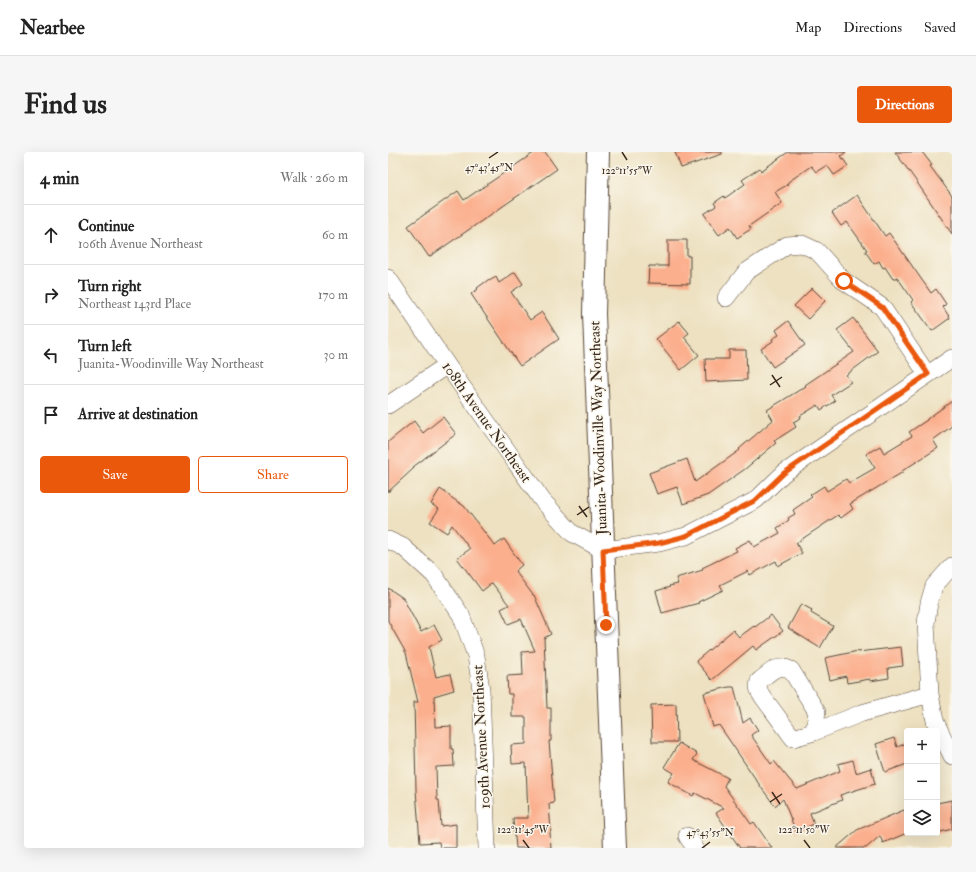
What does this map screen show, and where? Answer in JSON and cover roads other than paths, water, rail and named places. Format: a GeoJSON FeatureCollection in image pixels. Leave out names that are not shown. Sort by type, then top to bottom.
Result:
{"type":"FeatureCollection","features":[{"type":"Feature","properties":{"kind":"main road","name":"Juanita-Woodinville Way Northeast"},"geometry":{"type":"LineString","coordinates":[[598,152],[594,314],[615,848]]}},
{"type":"Feature","properties":{"kind":"street"},"geometry":{"type":"LineString","coordinates":[[726,298],[746,272],[787,246],[802,244],[817,251],[844,281],[882,307],[928,374]]}},
{"type":"Feature","properties":{"kind":"street","name":"108th Avenue Northeast"},"geometry":{"type":"LineString","coordinates":[[388,278],[446,365],[542,500],[572,533],[603,550]]}},
{"type":"Feature","properties":{"kind":"street"},"geometry":{"type":"LineString","coordinates":[[603,550],[659,543],[686,536],[756,500],[784,473],[952,358]]}},
{"type":"Feature","properties":{"kind":"street"},"geometry":{"type":"LineString","coordinates":[[388,406],[446,365]]}},
{"type":"Feature","properties":{"kind":"street","name":"109th Avenue Northeast"},"geometry":{"type":"LineString","coordinates":[[388,540],[403,547],[434,575],[461,615],[476,656],[481,689],[487,848]]}},
{"type":"Feature","properties":{"kind":"street"},"geometry":{"type":"LineString","coordinates":[[952,566],[934,586],[929,603],[926,623],[930,694],[935,721],[952,756]]}},
{"type":"Feature","properties":{"kind":"street"},"geometry":{"type":"LineString","coordinates":[[814,732],[862,713],[930,694]]}}]}
